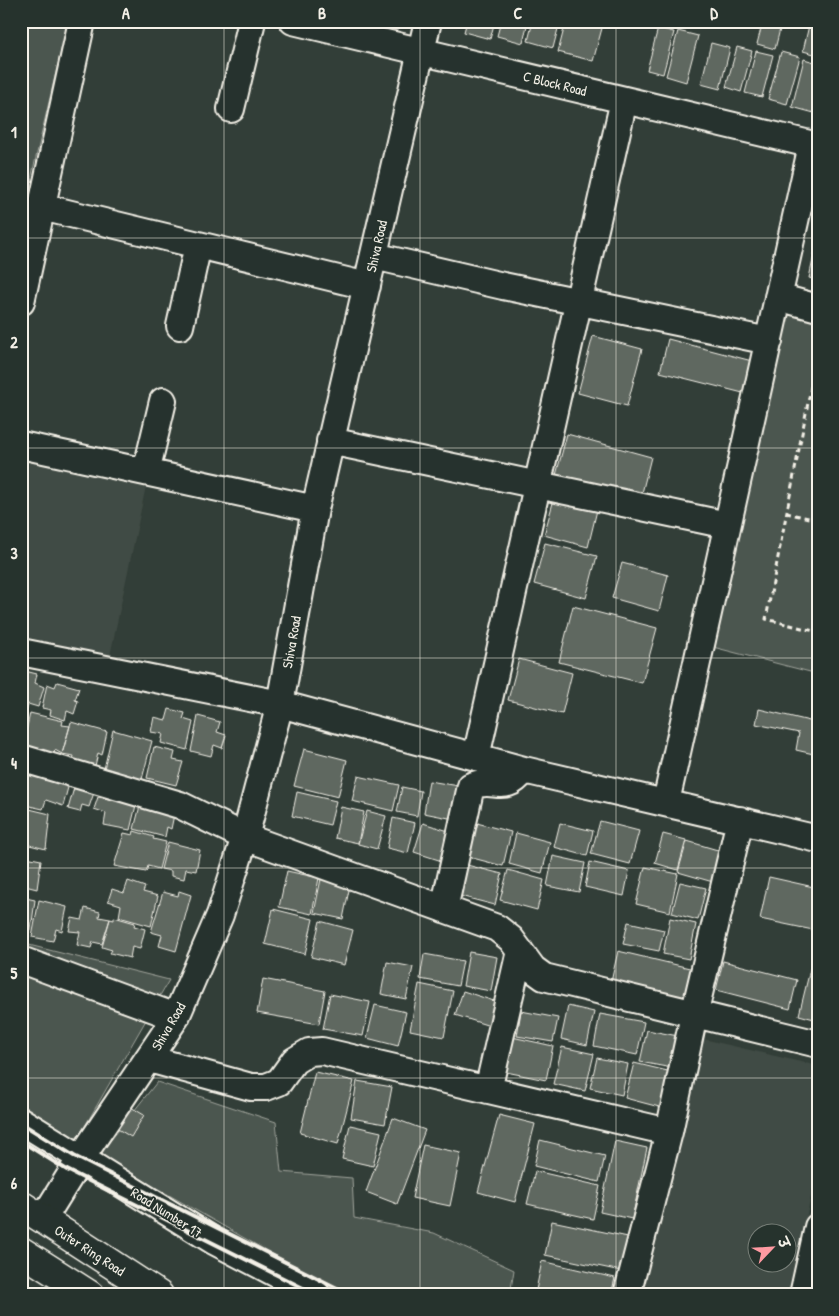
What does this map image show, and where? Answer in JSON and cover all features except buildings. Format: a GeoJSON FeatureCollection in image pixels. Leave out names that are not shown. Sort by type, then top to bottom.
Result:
{"type":"FeatureCollection","features":[{"type":"Feature","properties":{"kind":"highway","name":"Outer Ring Road"},"geometry":{"type":"LineString","coordinates":[[32,1212],[159,1295]]}},
{"type":"Feature","properties":{"kind":"highway"},"geometry":{"type":"LineString","coordinates":[[21,1251],[90,1295]]}},
{"type":"Feature","properties":{"kind":"street"},"geometry":{"type":"LineString","coordinates":[[21,302],[82,21]]}},
{"type":"Feature","properties":{"kind":"street"},"geometry":{"type":"LineString","coordinates":[[231,109],[252,21]]}},
{"type":"Feature","properties":{"kind":"street","name":"C Block Road"},"geometry":{"type":"LineString","coordinates":[[293,21],[815,145]]}},
{"type":"Feature","properties":{"kind":"street","name":"Shiva Road"},"geometry":{"type":"LineString","coordinates":[[32,1212],[81,1158],[176,1017],[220,915],[245,836],[280,704],[315,509],[428,21]]}},
{"type":"Feature","properties":{"kind":"street"},"geometry":{"type":"LineString","coordinates":[[476,757],[624,100]]}},
{"type":"Feature","properties":{"kind":"street"},"geometry":{"type":"LineString","coordinates":[[666,802],[778,297],[815,145]]}},
{"type":"Feature","properties":{"kind":"street"},"geometry":{"type":"LineString","coordinates":[[42,207],[367,286]]}},
{"type":"Feature","properties":{"kind":"street"},"geometry":{"type":"LineString","coordinates":[[180,326],[198,245]]}},
{"type":"Feature","properties":{"kind":"street"},"geometry":{"type":"LineString","coordinates":[[374,256],[503,286],[579,300],[769,341]]}},
{"type":"Feature","properties":{"kind":"street"},"geometry":{"type":"LineString","coordinates":[[778,297],[818,308]]}},
{"type":"Feature","properties":{"kind":"street"},"geometry":{"type":"LineString","coordinates":[[146,472],[163,401]]}},
{"type":"Feature","properties":{"kind":"street"},"geometry":{"type":"LineString","coordinates":[[330,441],[727,525]]}},
{"type":"Feature","properties":{"kind":"street"},"geometry":{"type":"LineString","coordinates":[[21,445],[315,509]]}},
{"type":"Feature","properties":{"kind":"street"},"geometry":{"type":"LineString","coordinates":[[21,652],[280,704],[524,770],[818,839]]}},
{"type":"Feature","properties":{"kind":"street"},"geometry":{"type":"LineString","coordinates":[[21,758],[180,805],[245,836],[496,928],[511,939],[533,970],[544,978],[818,1044]]}},
{"type":"Feature","properties":{"kind":"street"},"geometry":{"type":"LineString","coordinates":[[444,909],[471,786],[478,783],[510,783],[516,780],[524,770]]}},
{"type":"Feature","properties":{"kind":"street"},"geometry":{"type":"LineString","coordinates":[[627,1295],[669,1132],[694,1015],[740,820]]}},
{"type":"Feature","properties":{"kind":"street"},"geometry":{"type":"LineString","coordinates":[[488,1090],[520,951]]}},
{"type":"Feature","properties":{"kind":"street"},"geometry":{"type":"LineString","coordinates":[[21,960],[176,1017]]}},
{"type":"Feature","properties":{"kind":"street"},"geometry":{"type":"LineString","coordinates":[[149,1059],[251,1087],[266,1087],[279,1082],[294,1061],[309,1052],[322,1051],[669,1132]]}},
{"type":"Feature","properties":{"kind":"street","name":"Road Number 17"},"geometry":{"type":"LineString","coordinates":[[21,1121],[214,1241],[317,1295]]}},
{"type":"Feature","properties":{"kind":"street"},"geometry":{"type":"LineString","coordinates":[[803,1295],[818,1227]]}},
{"type":"Feature","properties":{"kind":"path"},"geometry":{"type":"LineString","coordinates":[[21,130],[28,131]]}},
{"type":"Feature","properties":{"kind":"path"},"geometry":{"type":"LineString","coordinates":[[818,351],[766,619],[818,632]]}},
{"type":"Feature","properties":{"kind":"path"},"geometry":{"type":"LineString","coordinates":[[786,513],[818,520]]}},
{"type":"Feature","properties":{"kind":"shaded area"},"geometry":{"type":"Polygon","coordinates":[[[21,21],[68,21],[21,221],[21,21]]]}},
{"type":"Feature","properties":{"kind":"shaded area"},"geometry":{"type":"Polygon","coordinates":[[[790,295],[818,303],[818,674],[709,646],[790,295]]]}},
{"type":"Feature","properties":{"kind":"shaded area"},"geometry":{"type":"Polygon","coordinates":[[[21,459],[146,486],[110,656],[21,636],[21,459]]]}},
{"type":"Feature","properties":{"kind":"shaded area"},"geometry":{"type":"Polygon","coordinates":[[[21,943],[169,980],[77,1140],[21,1105],[21,943]]]}},
{"type":"Feature","properties":{"kind":"shaded area"},"geometry":{"type":"Polygon","coordinates":[[[699,1038],[818,1066],[818,1167],[796,1261],[796,1224],[746,1224],[746,1274],[793,1274],[788,1295],[640,1295],[699,1038]]]}},
{"type":"Feature","properties":{"kind":"shaded area"},"geometry":{"type":"Polygon","coordinates":[[[157,1082],[276,1122],[281,1172],[352,1178],[354,1218],[434,1233],[514,1270],[510,1295],[344,1295],[99,1155],[157,1082]]]}},
{"type":"Feature","properties":{"kind":"railway"},"geometry":{"type":"LineString","coordinates":[[21,1123],[74,1156],[351,1295]]}},
{"type":"Feature","properties":{"kind":"railway"},"geometry":{"type":"LineString","coordinates":[[21,1141],[67,1170],[317,1295]]}}]}
